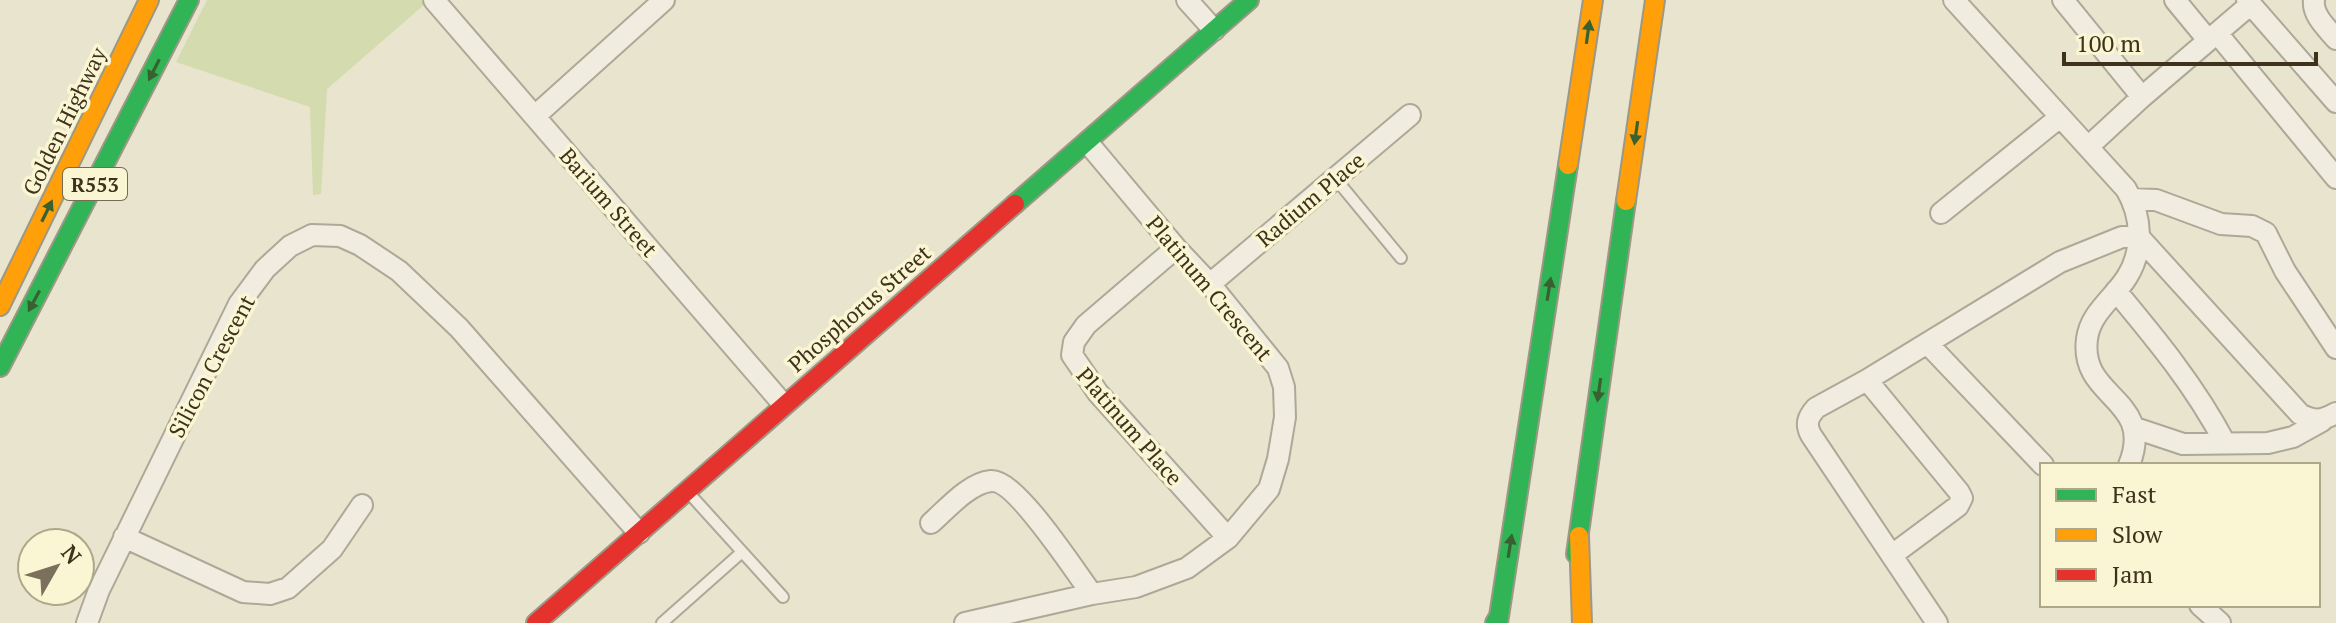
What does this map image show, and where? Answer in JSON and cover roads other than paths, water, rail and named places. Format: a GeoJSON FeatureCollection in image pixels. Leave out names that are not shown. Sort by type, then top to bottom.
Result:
{"type":"FeatureCollection","features":[{"type":"Feature","properties":{"kind":"main road","name":"Golden Highway"},"geometry":{"type":"LineString","coordinates":[[0,306],[149,0]]}},
{"type":"Feature","properties":{"kind":"main road","name":"R553"},"geometry":{"type":"LineString","coordinates":[[0,367],[189,0]]}},
{"type":"Feature","properties":{"kind":"main road","name":"Phosphorus Street"},"geometry":{"type":"LineString","coordinates":[[536,623],[1249,0]]}},
{"type":"Feature","properties":{"kind":"main road"},"geometry":{"type":"LineString","coordinates":[[1497,621],[1593,0]]}},
{"type":"Feature","properties":{"kind":"main road"},"geometry":{"type":"LineString","coordinates":[[1566,623],[1655,0]]}},
{"type":"Feature","properties":{"kind":"main road"},"geometry":{"type":"LineString","coordinates":[[1579,536],[1582,623]]}},
{"type":"Feature","properties":{"kind":"street","name":"Barium Street"},"geometry":{"type":"LineString","coordinates":[[434,0],[783,404]]}},
{"type":"Feature","properties":{"kind":"street"},"geometry":{"type":"LineString","coordinates":[[535,116],[664,0]]}},
{"type":"Feature","properties":{"kind":"street"},"geometry":{"type":"LineString","coordinates":[[1187,0],[1214,30]]}},
{"type":"Feature","properties":{"kind":"street"},"geometry":{"type":"LineString","coordinates":[[1954,0],[2088,147],[2131,199],[2139,237],[2137,255],[2127,278],[2093,320],[2087,335],[2086,350],[2100,384],[2127,413],[2135,428],[2136,442],[2130,463]]}},
{"type":"Feature","properties":{"kind":"street"},"geometry":{"type":"LineString","coordinates":[[2063,0],[2142,97]]}},
{"type":"Feature","properties":{"kind":"street"},"geometry":{"type":"LineString","coordinates":[[2175,0],[2212,37],[2336,178]]}},
{"type":"Feature","properties":{"kind":"street"},"geometry":{"type":"LineString","coordinates":[[2314,0],[2317,15],[2336,39]]}},
{"type":"Feature","properties":{"kind":"street"},"geometry":{"type":"LineString","coordinates":[[2088,147],[2249,2],[2336,102]]}},
{"type":"Feature","properties":{"kind":"street","name":"Radium Place"},"geometry":{"type":"LineString","coordinates":[[1210,284],[1410,115]]}},
{"type":"Feature","properties":{"kind":"street"},"geometry":{"type":"LineString","coordinates":[[1941,213],[2060,117]]}},
{"type":"Feature","properties":{"kind":"street","name":"Platinum Crescent"},"geometry":{"type":"LineString","coordinates":[[965,623],[1136,587],[1187,568],[1228,538],[1269,489],[1278,459],[1285,417],[1284,387],[1278,368],[1088,143]]}},
{"type":"Feature","properties":{"kind":"street"},"geometry":{"type":"LineString","coordinates":[[2131,199],[2156,200],[2221,224],[2252,226],[2266,233],[2285,271],[2336,348]]}},
{"type":"Feature","properties":{"kind":"street","name":"Silicon Crescent"},"geometry":{"type":"LineString","coordinates":[[87,623],[124,537],[239,304],[265,269],[290,246],[312,235],[340,236],[399,271],[459,328],[639,533]]}},
{"type":"Feature","properties":{"kind":"street"},"geometry":{"type":"LineString","coordinates":[[1937,623],[1807,428],[1810,415],[1816,408],[1928,344],[2060,262],[2122,237],[2139,237],[2222,326],[2284,400],[2310,420],[2329,417]]}},
{"type":"Feature","properties":{"kind":"street","name":"Platinum Place"},"geometry":{"type":"LineString","coordinates":[[1176,248],[1086,325],[1074,342],[1072,355],[1098,393],[1228,538]]}},
{"type":"Feature","properties":{"kind":"street"},"geometry":{"type":"LineString","coordinates":[[2116,291],[2186,378],[2225,443]]}},
{"type":"Feature","properties":{"kind":"street"},"geometry":{"type":"LineString","coordinates":[[1928,344],[2041,463]]}},
{"type":"Feature","properties":{"kind":"street"},"geometry":{"type":"LineString","coordinates":[[1867,380],[1962,498],[1958,506],[1892,555]]}},
{"type":"Feature","properties":{"kind":"street"},"geometry":{"type":"LineString","coordinates":[[2135,428],[2183,444],[2268,443],[2293,437],[2329,417]]}},
{"type":"Feature","properties":{"kind":"street"},"geometry":{"type":"LineString","coordinates":[[931,523],[982,484],[992,481],[1003,483],[1027,506],[1092,594]]}},
{"type":"Feature","properties":{"kind":"street"},"geometry":{"type":"LineString","coordinates":[[124,537],[243,592],[270,594],[288,588],[332,549],[362,505]]}},
{"type":"Feature","properties":{"kind":"street"},"geometry":{"type":"LineString","coordinates":[[2202,607],[2220,623]]}},
{"type":"Feature","properties":{"kind":"lane"},"geometry":{"type":"LineString","coordinates":[[1335,178],[1401,258]]}},
{"type":"Feature","properties":{"kind":"lane"},"geometry":{"type":"LineString","coordinates":[[687,490],[783,597]]}},
{"type":"Feature","properties":{"kind":"lane"},"geometry":{"type":"LineString","coordinates":[[662,623],[742,552]]}}]}
